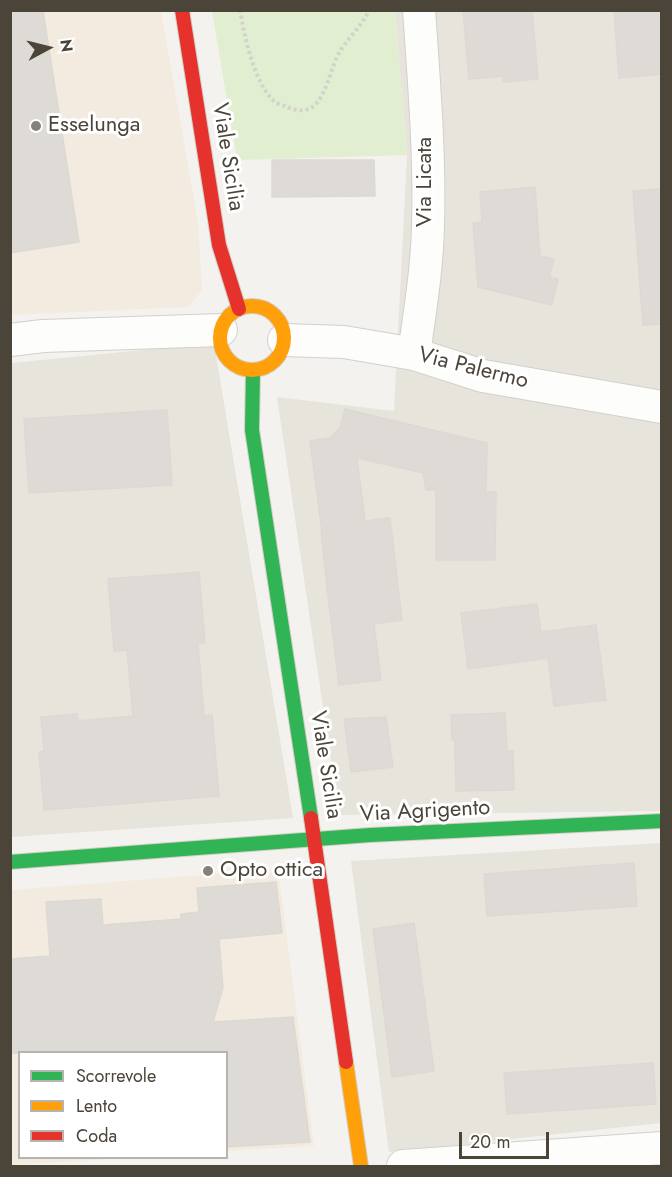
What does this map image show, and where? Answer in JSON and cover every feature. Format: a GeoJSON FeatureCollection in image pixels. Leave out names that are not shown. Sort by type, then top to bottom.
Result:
{"type":"FeatureCollection","features":[{"type":"Feature","properties":{"kind":"street","name":"Viale Sicilia"},"geometry":{"type":"LineString","coordinates":[[182,10],[230,319]]}},
{"type":"Feature","properties":{"kind":"street","name":"Via Licata"},"geometry":{"type":"LineString","coordinates":[[414,354],[428,226],[426,116],[418,10]]}},
{"type":"Feature","properties":{"kind":"street"},"geometry":{"type":"LineString","coordinates":[[10,340],[230,319],[250,306],[260,307],[270,312],[278,320],[284,340],[277,357],[262,368],[253,370],[234,364],[227,358],[220,339],[230,319]]}},
{"type":"Feature","properties":{"kind":"street","name":"Via Palermo"},"geometry":{"type":"LineString","coordinates":[[284,340],[344,342],[414,354],[483,376],[662,407]]}},
{"type":"Feature","properties":{"kind":"street","name":"Viale Sicilia"},"geometry":{"type":"LineString","coordinates":[[253,370],[252,430],[315,839],[361,1167]]}},
{"type":"Feature","properties":{"kind":"street","name":"Via Agrigento"},"geometry":{"type":"LineString","coordinates":[[10,862],[315,839],[662,821]]}},
{"type":"Feature","properties":{"kind":"street"},"geometry":{"type":"LineString","coordinates":[[403,1167],[662,1148]]}},
{"type":"Feature","properties":{"kind":"path"},"geometry":{"type":"LineString","coordinates":[[240,10],[246,46],[261,81],[273,101],[293,111],[310,109],[322,96],[340,51],[365,20],[369,10]]}},
{"type":"Feature","properties":{"kind":"shaded area"},"geometry":{"type":"Polygon","coordinates":[[[10,11],[161,11],[198,222],[202,291],[187,307],[11,315],[10,11]]]}},
{"type":"Feature","properties":{"kind":"shaded area"},"geometry":{"type":"Polygon","coordinates":[[[395,11],[661,11],[661,811],[339,815],[277,397],[394,411],[407,155],[395,11]]]}},
{"type":"Feature","properties":{"kind":"shaded area"},"geometry":{"type":"Polygon","coordinates":[[[214,343],[293,818],[11,837],[11,363],[214,343]]]}},
{"type":"Feature","properties":{"kind":"shaded area"},"geometry":{"type":"Polygon","coordinates":[[[661,843],[661,1123],[389,1152],[351,861],[661,843]]]}},
{"type":"Feature","properties":{"kind":"shaded area"},"geometry":{"type":"Polygon","coordinates":[[[278,869],[314,1146],[228,1151],[228,1051],[18,1051],[18,1159],[108,1159],[11,1165],[11,890],[278,869]]]}},
{"type":"Feature","properties":{"kind":"green space"},"geometry":{"type":"Polygon","coordinates":[[[212,11],[395,11],[407,155],[237,160],[212,11]]]}},
{"type":"Feature","properties":{"kind":"building","name":"Esselunga"},"geometry":{"type":"Polygon","coordinates":[[[10,10],[43,10],[79,242],[10,253],[10,10]]]}},
{"type":"Feature","properties":{"kind":"building"},"geometry":{"type":"Polygon","coordinates":[[[463,10],[532,10],[538,79],[503,82],[503,76],[469,79],[463,10]]]}},
{"type":"Feature","properties":{"kind":"building"},"geometry":{"type":"Polygon","coordinates":[[[614,10],[662,10],[662,74],[619,78],[614,10]]]}},
{"type":"Feature","properties":{"kind":"building"},"geometry":{"type":"Polygon","coordinates":[[[272,160],[374,160],[375,196],[272,197],[272,160]]]}},
{"type":"Feature","properties":{"kind":"building"},"geometry":{"type":"Polygon","coordinates":[[[535,187],[540,256],[554,259],[549,277],[558,279],[552,305],[478,287],[473,223],[482,222],[480,192],[535,187]]]}},
{"type":"Feature","properties":{"kind":"building"},"geometry":{"type":"Polygon","coordinates":[[[662,189],[662,324],[643,325],[633,191],[662,189]]]}},
{"type":"Feature","properties":{"kind":"building"},"geometry":{"type":"Polygon","coordinates":[[[345,409],[487,443],[486,492],[496,492],[495,560],[436,560],[436,490],[426,490],[423,473],[357,458],[365,521],[390,518],[402,620],[374,624],[381,680],[339,685],[310,441],[330,438],[340,428],[345,409]]]}},
{"type":"Feature","properties":{"kind":"building"},"geometry":{"type":"Polygon","coordinates":[[[167,410],[172,485],[29,493],[24,419],[167,410]]]}},
{"type":"Feature","properties":{"kind":"building"},"geometry":{"type":"Polygon","coordinates":[[[199,572],[205,643],[198,644],[204,716],[212,715],[219,796],[44,810],[39,752],[44,751],[41,717],[77,714],[78,721],[133,716],[127,650],[114,651],[108,579],[199,572]]]}},
{"type":"Feature","properties":{"kind":"building"},"geometry":{"type":"Polygon","coordinates":[[[537,604],[541,632],[596,625],[606,700],[554,706],[548,658],[468,669],[461,613],[537,604]]]}},
{"type":"Feature","properties":{"kind":"building"},"geometry":{"type":"Polygon","coordinates":[[[505,713],[507,751],[513,751],[514,790],[456,791],[455,740],[452,740],[451,715],[505,713]]]}},
{"type":"Feature","properties":{"kind":"building"},"geometry":{"type":"Polygon","coordinates":[[[386,717],[393,767],[351,772],[344,719],[386,717]]]}},
{"type":"Feature","properties":{"kind":"building"},"geometry":{"type":"Polygon","coordinates":[[[634,863],[637,906],[487,916],[484,874],[634,863]]]}},
{"type":"Feature","properties":{"kind":"building"},"geometry":{"type":"Polygon","coordinates":[[[276,882],[282,933],[219,939],[223,988],[213,1022],[293,1017],[310,1142],[228,1147],[228,1051],[18,1051],[18,1053],[10,1053],[10,959],[50,956],[46,902],[101,899],[103,925],[181,919],[181,914],[199,912],[197,888],[276,882]]]}},
{"type":"Feature","properties":{"kind":"building"},"geometry":{"type":"Polygon","coordinates":[[[414,923],[434,1071],[392,1077],[373,929],[414,923]]]}},
{"type":"Feature","properties":{"kind":"building"},"geometry":{"type":"Polygon","coordinates":[[[653,1063],[656,1104],[507,1114],[504,1073],[653,1063]]]}},
{"type":"Feature","properties":{"kind":"traffic: fast"},"geometry":{"type":"LineString","coordinates":[[253,370],[252,430],[311,818]]}},
{"type":"Feature","properties":{"kind":"traffic: fast"},"geometry":{"type":"LineString","coordinates":[[10,862],[370,835],[662,821]]}},
{"type":"Feature","properties":{"kind":"traffic: slow"},"geometry":{"type":"LineString","coordinates":[[252,306],[270,312],[278,320],[284,338],[278,356],[270,364],[252,370],[234,364],[226,356],[220,338],[226,320],[234,312],[252,306]]}},
{"type":"Feature","properties":{"kind":"traffic: slow"},"geometry":{"type":"LineString","coordinates":[[346,1062],[361,1166]]}},
{"type":"Feature","properties":{"kind":"traffic: jam"},"geometry":{"type":"LineString","coordinates":[[182,10],[219,245],[239,309]]}},
{"type":"Feature","properties":{"kind":"traffic: jam"},"geometry":{"type":"LineString","coordinates":[[311,818],[346,1062]]}},
{"type":"Feature","properties":{"kind":"place","name":"Esselunga"},"geometry":{"type":"Point","coordinates":[36,126]}},
{"type":"Feature","properties":{"kind":"place","name":"Opto ottica"},"geometry":{"type":"Point","coordinates":[208,871]}}]}
